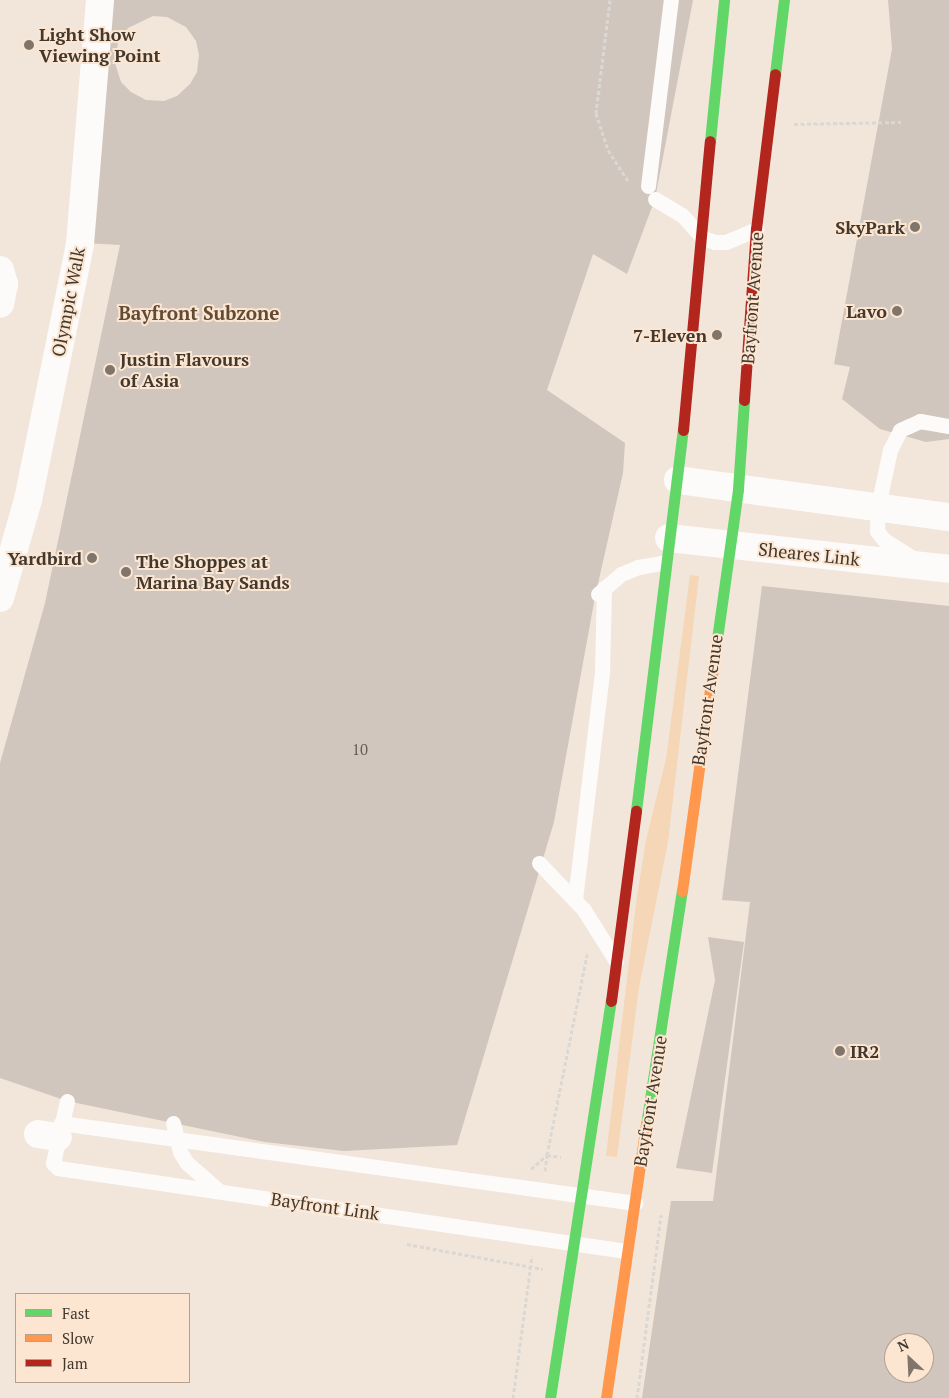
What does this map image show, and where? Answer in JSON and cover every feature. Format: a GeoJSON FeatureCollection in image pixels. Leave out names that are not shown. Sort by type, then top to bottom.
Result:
{"type":"FeatureCollection","features":[{"type":"Feature","properties":{"kind":"main road"},"geometry":{"type":"LineString","coordinates":[[550,1398],[616,962],[667,550],[678,480],[703,238],[724,0]]}},
{"type":"Feature","properties":{"kind":"main road","name":"Bayfront Avenue"},"geometry":{"type":"LineString","coordinates":[[606,1398],[626,1251],[677,930],[738,489],[756,229],[784,0]]}},
{"type":"Feature","properties":{"kind":"street","name":"Olympic Walk"},"geometry":{"type":"LineString","coordinates":[[0,598],[28,500],[80,244],[100,0]]}},
{"type":"Feature","properties":{"kind":"street"},"geometry":{"type":"LineString","coordinates":[[0,270],[4,284],[0,304]]}},
{"type":"Feature","properties":{"kind":"street"},"geometry":{"type":"LineString","coordinates":[[678,480],[949,517]]}},
{"type":"Feature","properties":{"kind":"street","name":"Sheares Link"},"geometry":{"type":"LineString","coordinates":[[667,550],[729,545],[937,568]]}},
{"type":"Feature","properties":{"kind":"lane"},"geometry":{"type":"LineString","coordinates":[[671,0],[651,192],[682,215],[703,238],[726,242],[756,229]]}},
{"type":"Feature","properties":{"kind":"lane"},"geometry":{"type":"LineString","coordinates":[[937,568],[880,536],[876,525],[878,506],[890,450],[900,430],[920,421],[949,426]]}},
{"type":"Feature","properties":{"kind":"lane"},"geometry":{"type":"LineString","coordinates":[[575,899],[602,672],[600,593],[621,574],[667,550]]}},
{"type":"Feature","properties":{"kind":"lane"},"geometry":{"type":"LineString","coordinates":[[539,863],[575,899],[616,962]]}},
{"type":"Feature","properties":{"kind":"lane"},"geometry":{"type":"LineString","coordinates":[[68,1101],[52,1131],[176,1139],[634,1203]]}},
{"type":"Feature","properties":{"kind":"lane"},"geometry":{"type":"LineString","coordinates":[[173,1123],[176,1139],[187,1163],[218,1190]]}},
{"type":"Feature","properties":{"kind":"lane","name":"Bayfront Link"},"geometry":{"type":"LineString","coordinates":[[52,1131],[54,1164],[58,1168],[626,1251]]}},
{"type":"Feature","properties":{"kind":"path"},"geometry":{"type":"LineString","coordinates":[[610,0],[596,113],[608,150],[632,188]]}},
{"type":"Feature","properties":{"kind":"path"},"geometry":{"type":"LineString","coordinates":[[637,1398],[662,1206]]}},
{"type":"Feature","properties":{"kind":"path"},"geometry":{"type":"LineString","coordinates":[[513,1398],[534,1237]]}},
{"type":"Feature","properties":{"kind":"path"},"geometry":{"type":"LineString","coordinates":[[407,1244],[530,1266]]}},
{"type":"Feature","properties":{"kind":"shaded area"},"geometry":{"type":"Polygon","coordinates":[[[690,575],[699,576],[668,842],[639,988],[617,1157],[606,1156],[636,903],[646,840],[666,759],[690,575]]]}},
{"type":"Feature","properties":{"kind":"building"},"geometry":{"type":"Polygon","coordinates":[[[103,0],[693,0],[655,199],[627,274],[593,254],[547,390],[625,443],[623,473],[595,597],[554,822],[457,1145],[344,1151],[265,1142],[67,1101],[0,1078],[0,763],[45,603],[120,245],[85,243],[103,0]],[[153,16],[128,28],[118,42],[115,63],[121,82],[131,92],[146,100],[164,101],[177,96],[190,84],[197,72],[199,55],[196,41],[186,27],[167,17],[153,16]]]}},
{"type":"Feature","properties":{"kind":"building","name":"SkyPark"},"geometry":{"type":"Polygon","coordinates":[[[888,0],[949,0],[949,439],[926,442],[880,429],[842,399],[850,367],[834,364],[892,49],[888,0]]]}},
{"type":"Feature","properties":{"kind":"building","name":"IR2"},"geometry":{"type":"Polygon","coordinates":[[[762,586],[949,606],[949,1398],[642,1398],[671,1201],[713,1201],[750,902],[722,900],[762,586]]]}},
{"type":"Feature","properties":{"kind":"building"},"geometry":{"type":"Polygon","coordinates":[[[708,937],[744,942],[712,1173],[676,1168],[715,980],[708,937]]]}},
{"type":"Feature","properties":{"kind":"traffic: fast"},"geometry":{"type":"LineString","coordinates":[[710,141],[724,0]]}},
{"type":"Feature","properties":{"kind":"traffic: fast"},"geometry":{"type":"LineString","coordinates":[[775,74],[784,0]]}},
{"type":"Feature","properties":{"kind":"traffic: fast"},"geometry":{"type":"LineString","coordinates":[[717,639],[738,489],[744,400]]}},
{"type":"Feature","properties":{"kind":"traffic: fast"},"geometry":{"type":"LineString","coordinates":[[636,811],[683,430]]}},
{"type":"Feature","properties":{"kind":"traffic: fast"},"geometry":{"type":"LineString","coordinates":[[646,1125],[682,891]]}},
{"type":"Feature","properties":{"kind":"traffic: fast"},"geometry":{"type":"LineString","coordinates":[[550,1398],[611,1001]]}},
{"type":"Feature","properties":{"kind":"traffic: slow"},"geometry":{"type":"LineString","coordinates":[[682,891],[717,639]]}},
{"type":"Feature","properties":{"kind":"traffic: slow"},"geometry":{"type":"LineString","coordinates":[[606,1398],[646,1125]]}},
{"type":"Feature","properties":{"kind":"traffic: jam"},"geometry":{"type":"LineString","coordinates":[[744,400],[756,229],[775,74]]}},
{"type":"Feature","properties":{"kind":"traffic: jam"},"geometry":{"type":"LineString","coordinates":[[683,430],[710,141]]}},
{"type":"Feature","properties":{"kind":"traffic: jam"},"geometry":{"type":"LineString","coordinates":[[611,1001],[636,811]]}},
{"type":"Feature","properties":{"kind":"place","name":"Light Show Viewing Point"},"geometry":{"type":"Point","coordinates":[29,45]}},
{"type":"Feature","properties":{"kind":"place","name":"SkyPark"},"geometry":{"type":"Point","coordinates":[915,227]}},
{"type":"Feature","properties":{"kind":"place","name":"Lavo"},"geometry":{"type":"Point","coordinates":[897,311]}},
{"type":"Feature","properties":{"kind":"place","name":"7-Eleven"},"geometry":{"type":"Point","coordinates":[717,335]}},
{"type":"Feature","properties":{"kind":"place","name":"Justin Flavours of Asia"},"geometry":{"type":"Point","coordinates":[110,370]}},
{"type":"Feature","properties":{"kind":"place","name":"Yardbird"},"geometry":{"type":"Point","coordinates":[92,558]}},
{"type":"Feature","properties":{"kind":"place","name":"The Shoppes at Marina Bay Sands"},"geometry":{"type":"Point","coordinates":[126,572]}},
{"type":"Feature","properties":{"kind":"place","name":"IR2"},"geometry":{"type":"Point","coordinates":[840,1051]}},
{"type":"Feature","properties":{"kind":"district","name":"Bayfront Subzone"},"geometry":{"type":"Point","coordinates":[199,313]}}]}
